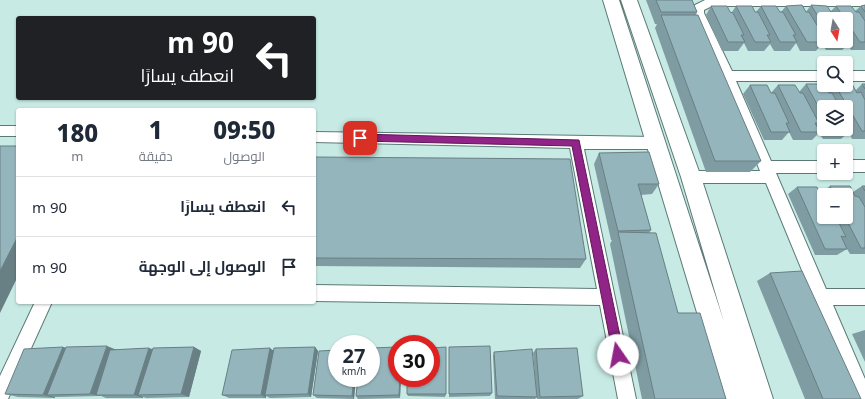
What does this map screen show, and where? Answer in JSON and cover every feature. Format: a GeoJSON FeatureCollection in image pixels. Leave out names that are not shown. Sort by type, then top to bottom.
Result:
{"type":"FeatureCollection","features":[{"type":"Feature","properties":{"kind":"street"},"geometry":{"type":"LineString","coordinates":[[612,0],[655,143],[745,388]]}},
{"type":"Feature","properties":{"kind":"street"},"geometry":{"type":"LineString","coordinates":[[629,0],[691,177],[745,388]]}},
{"type":"Feature","properties":{"kind":"street"},"geometry":{"type":"LineString","coordinates":[[864,399],[728,76],[698,13],[699,8],[703,4],[718,1],[865,2]]}},
{"type":"Feature","properties":{"kind":"street"},"geometry":{"type":"LineString","coordinates":[[728,76],[817,76]]}},
{"type":"Feature","properties":{"kind":"street"},"geometry":{"type":"LineString","coordinates":[[853,76],[865,76]]}},
{"type":"Feature","properties":{"kind":"street"},"geometry":{"type":"LineString","coordinates":[[0,131],[16,131]]}},
{"type":"Feature","properties":{"kind":"street"},"geometry":{"type":"LineString","coordinates":[[316,137],[576,143],[655,143]]}},
{"type":"Feature","properties":{"kind":"street"},"geometry":{"type":"LineString","coordinates":[[576,143],[627,399]]}},
{"type":"Feature","properties":{"kind":"street"},"geometry":{"type":"LineString","coordinates":[[853,166],[865,166]]}},
{"type":"Feature","properties":{"kind":"street"},"geometry":{"type":"LineString","coordinates":[[691,177],[817,168]]}},
{"type":"Feature","properties":{"kind":"street"},"geometry":{"type":"LineString","coordinates":[[316,293],[606,297]]}},
{"type":"Feature","properties":{"kind":"street"},"geometry":{"type":"LineString","coordinates":[[821,297],[865,297]]}},
{"type":"Feature","properties":{"kind":"street"},"geometry":{"type":"LineString","coordinates":[[1,390],[43,304]]}},
{"type":"Feature","properties":{"kind":"building"},"geometry":{"type":"Polygon","coordinates":[[[656,0],[692,0],[697,12],[661,12],[656,0]]]}},
{"type":"Feature","properties":{"kind":"building"},"geometry":{"type":"Polygon","coordinates":[[[802,5],[806,12],[809,12],[817,25],[817,42],[807,42],[786,6],[802,5]]]}},
{"type":"Feature","properties":{"kind":"building"},"geometry":{"type":"Polygon","coordinates":[[[811,5],[827,6],[831,12],[817,12],[817,15],[811,5]]]}},
{"type":"Feature","properties":{"kind":"building"},"geometry":{"type":"Polygon","coordinates":[[[865,5],[865,12],[861,6],[865,5]]]}},
{"type":"Feature","properties":{"kind":"building"},"geometry":{"type":"Polygon","coordinates":[[[711,6],[727,6],[730,12],[733,13],[744,35],[741,35],[745,42],[728,42],[711,6]]]}},
{"type":"Feature","properties":{"kind":"building"},"geometry":{"type":"Polygon","coordinates":[[[736,6],[752,6],[755,12],[758,12],[770,35],[767,35],[771,42],[755,42],[736,6]]]}},
{"type":"Feature","properties":{"kind":"building"},"geometry":{"type":"Polygon","coordinates":[[[761,6],[776,6],[780,12],[783,12],[796,35],[793,35],[797,42],[780,42],[761,6]]]}},
{"type":"Feature","properties":{"kind":"building"},"geometry":{"type":"Polygon","coordinates":[[[836,6],[851,6],[856,12],[859,12],[865,21],[865,42],[860,42],[853,32],[853,12],[840,12],[836,6]]]}},
{"type":"Feature","properties":{"kind":"building"},"geometry":{"type":"Polygon","coordinates":[[[661,15],[698,15],[761,161],[715,161],[661,15]]]}},
{"type":"Feature","properties":{"kind":"building"},"geometry":{"type":"Polygon","coordinates":[[[806,84],[817,84],[817,92],[832,93],[836,100],[817,100],[817,104],[806,84]]]}},
{"type":"Feature","properties":{"kind":"building"},"geometry":{"type":"Polygon","coordinates":[[[750,85],[767,85],[771,93],[775,93],[789,123],[786,123],[790,132],[771,132],[750,85]]]}},
{"type":"Feature","properties":{"kind":"building"},"geometry":{"type":"Polygon","coordinates":[[[778,85],[795,85],[800,93],[803,93],[817,119],[817,123],[815,123],[817,132],[801,132],[778,85]]]}},
{"type":"Feature","properties":{"kind":"building"},"geometry":{"type":"Polygon","coordinates":[[[853,86],[857,93],[861,92],[865,100],[865,131],[862,131],[853,116],[853,100],[844,100],[839,92],[853,92],[853,86]]]}},
{"type":"Feature","properties":{"kind":"building"},"geometry":{"type":"Polygon","coordinates":[[[0,146],[16,146],[16,240],[0,271],[0,146]]]}},
{"type":"Feature","properties":{"kind":"building"},"geometry":{"type":"Polygon","coordinates":[[[649,152],[659,184],[638,184],[651,230],[618,231],[599,153],[649,152]]]}},
{"type":"Feature","properties":{"kind":"building"},"geometry":{"type":"Polygon","coordinates":[[[316,157],[570,159],[586,259],[316,258],[316,157]]]}},
{"type":"Feature","properties":{"kind":"building"},"geometry":{"type":"Polygon","coordinates":[[[830,186],[850,186],[851,188],[831,188],[830,186]]]}},
{"type":"Feature","properties":{"kind":"building"},"geometry":{"type":"Polygon","coordinates":[[[797,187],[817,187],[817,224],[840,224],[846,237],[841,236],[847,249],[825,249],[797,187]]]}},
{"type":"Feature","properties":{"kind":"building"},"geometry":{"type":"Polygon","coordinates":[[[853,192],[855,196],[859,197],[865,207],[865,248],[861,248],[849,224],[853,224],[853,192]]]}},
{"type":"Feature","properties":{"kind":"building"},"geometry":{"type":"Polygon","coordinates":[[[618,232],[656,233],[678,313],[700,313],[726,399],[655,399],[618,232]]]}},
{"type":"Feature","properties":{"kind":"building"},"geometry":{"type":"Polygon","coordinates":[[[802,271],[861,399],[823,399],[770,273],[802,271]]]}},
{"type":"Feature","properties":{"kind":"building"},"geometry":{"type":"Polygon","coordinates":[[[107,346],[90,394],[47,395],[66,347],[107,346]]]}},
{"type":"Feature","properties":{"kind":"building"},"geometry":{"type":"Polygon","coordinates":[[[490,346],[492,393],[449,394],[449,347],[490,346]]]}},
{"type":"Feature","properties":{"kind":"building"},"geometry":{"type":"Polygon","coordinates":[[[63,347],[43,395],[5,394],[24,349],[63,347]]]}},
{"type":"Feature","properties":{"kind":"building"},"geometry":{"type":"Polygon","coordinates":[[[194,347],[181,394],[138,395],[153,348],[194,347]]]}},
{"type":"Feature","properties":{"kind":"building"},"geometry":{"type":"Polygon","coordinates":[[[315,347],[308,394],[265,395],[274,348],[315,347]]]}},
{"type":"Feature","properties":{"kind":"building"},"geometry":{"type":"Polygon","coordinates":[[[388,347],[388,387],[399,387],[399,395],[356,396],[357,387],[380,387],[380,348],[388,347]]]}},
{"type":"Feature","properties":{"kind":"building"},"geometry":{"type":"Polygon","coordinates":[[[440,347],[446,347],[446,394],[407,394],[407,387],[440,387],[440,347]]]}},
{"type":"Feature","properties":{"kind":"building"},"geometry":{"type":"Polygon","coordinates":[[[149,348],[134,395],[96,395],[110,350],[149,348]]]}},
{"type":"Feature","properties":{"kind":"building"},"geometry":{"type":"Polygon","coordinates":[[[270,348],[261,395],[222,395],[232,350],[270,348]]]}},
{"type":"Feature","properties":{"kind":"building"},"geometry":{"type":"Polygon","coordinates":[[[577,348],[583,396],[540,397],[536,349],[577,348]]]}},
{"type":"Feature","properties":{"kind":"building"},"geometry":{"type":"Polygon","coordinates":[[[532,349],[537,397],[497,396],[494,352],[532,349]]]}},
{"type":"Feature","properties":{"kind":"building"},"geometry":{"type":"Polygon","coordinates":[[[328,350],[328,387],[353,387],[352,396],[313,395],[319,351],[328,350]]]}},
{"type":"Feature","properties":{"kind":"route"},"geometry":{"type":"LineString","coordinates":[[360,138],[576,143],[618,355]]}}]}
